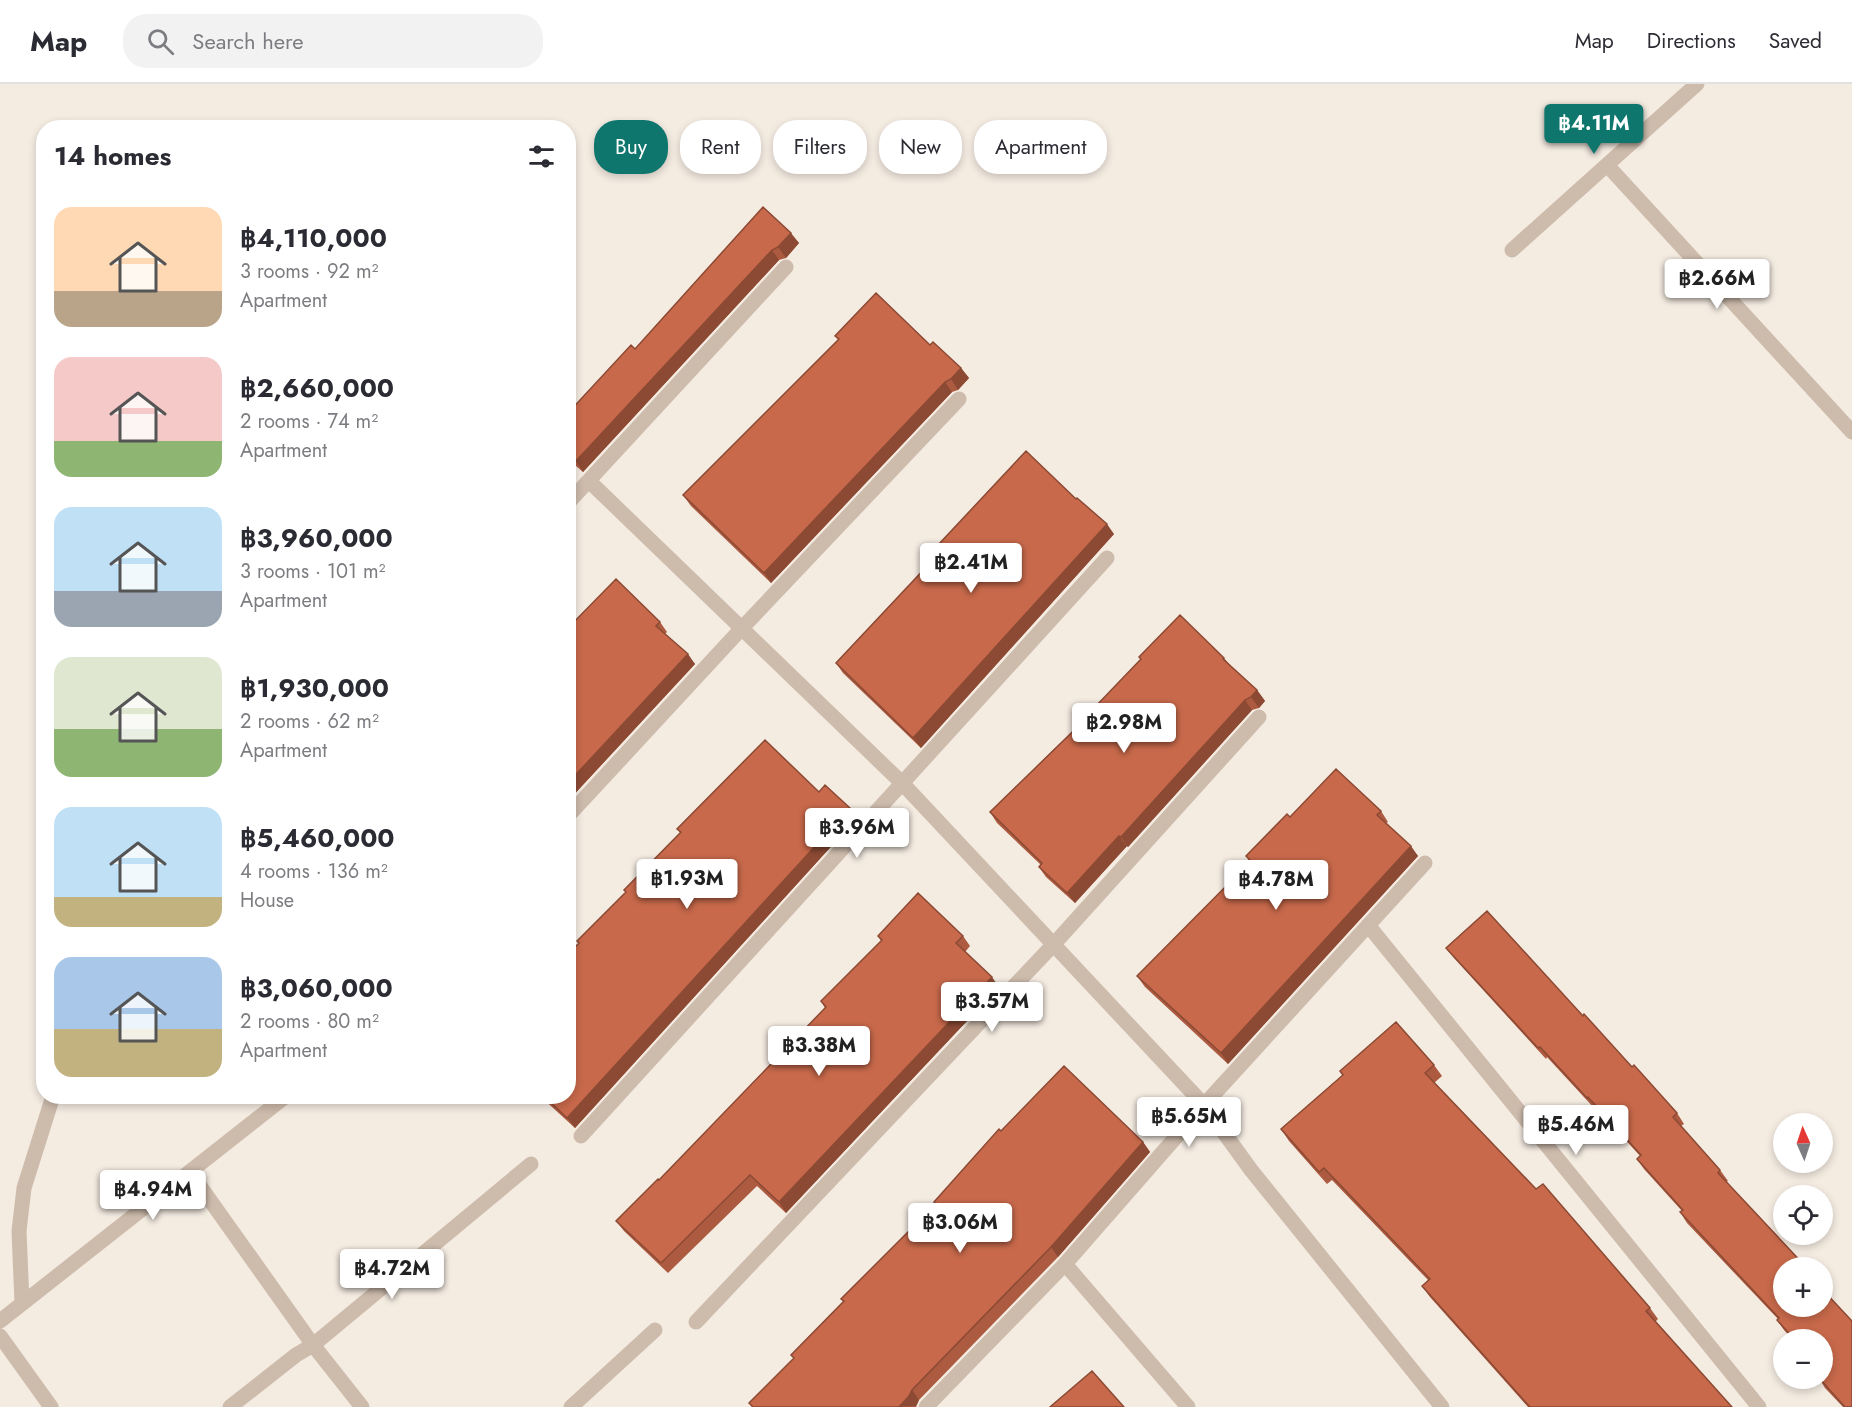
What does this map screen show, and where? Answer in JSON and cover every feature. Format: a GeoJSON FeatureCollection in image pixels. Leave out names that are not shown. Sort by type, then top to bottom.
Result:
{"type":"FeatureCollection","features":[{"type":"Feature","properties":{"kind":"street"},"geometry":{"type":"LineString","coordinates":[[1512,250],[1697,84]]}},
{"type":"Feature","properties":{"kind":"street"},"geometry":{"type":"LineString","coordinates":[[1607,165],[1852,432]]}},
{"type":"Feature","properties":{"kind":"street"},"geometry":{"type":"LineString","coordinates":[[576,495],[786,267]]}},
{"type":"Feature","properties":{"kind":"street"},"geometry":{"type":"LineString","coordinates":[[576,807],[958,399]]}},
{"type":"Feature","properties":{"kind":"street"},"geometry":{"type":"LineString","coordinates":[[589,481],[903,784],[1204,1105],[1251,1170],[1442,1407]]}},
{"type":"Feature","properties":{"kind":"street"},"geometry":{"type":"LineString","coordinates":[[581,1136],[1107,558]]}},
{"type":"Feature","properties":{"kind":"street"},"geometry":{"type":"LineString","coordinates":[[696,1322],[1054,944],[1259,717]]}},
{"type":"Feature","properties":{"kind":"street"},"geometry":{"type":"LineString","coordinates":[[926,1407],[1065,1264],[1204,1105],[1425,862]]}},
{"type":"Feature","properties":{"kind":"street"},"geometry":{"type":"LineString","coordinates":[[1368,925],[1758,1407]]}},
{"type":"Feature","properties":{"kind":"street"},"geometry":{"type":"LineString","coordinates":[[22,1303],[19,1231],[24,1188],[50,1104]]}},
{"type":"Feature","properties":{"kind":"street"},"geometry":{"type":"LineString","coordinates":[[0,1321],[276,1104]]}},
{"type":"Feature","properties":{"kind":"street"},"geometry":{"type":"LineString","coordinates":[[230,1407],[296,1355],[313,1345],[531,1164]]}},
{"type":"Feature","properties":{"kind":"street"},"geometry":{"type":"LineString","coordinates":[[190,1172],[313,1345],[363,1407]]}},
{"type":"Feature","properties":{"kind":"street"},"geometry":{"type":"LineString","coordinates":[[1065,1264],[1188,1407]]}},
{"type":"Feature","properties":{"kind":"street"},"geometry":{"type":"LineString","coordinates":[[571,1407],[655,1330]]}},
{"type":"Feature","properties":{"kind":"street"},"geometry":{"type":"LineString","coordinates":[[0,1336],[51,1407]]}},
{"type":"Feature","properties":{"kind":"building"},"geometry":{"type":"Polygon","coordinates":[[[763,207],[791,233],[772,250],[576,461],[576,404],[631,345],[635,349],[763,207]]]}},
{"type":"Feature","properties":{"kind":"building"},"geometry":{"type":"Polygon","coordinates":[[[876,293],[930,345],[933,342],[961,368],[945,382],[764,573],[683,495],[839,339],[835,336],[876,293]]]}},
{"type":"Feature","properties":{"kind":"building"},"geometry":{"type":"Polygon","coordinates":[[[1026,451],[1076,499],[1107,524],[913,738],[836,663],[944,548],[939,544],[1026,451]]]}},
{"type":"Feature","properties":{"kind":"building"},"geometry":{"type":"Polygon","coordinates":[[[616,579],[660,622],[656,626],[688,654],[576,774],[576,620],[616,579]]]}},
{"type":"Feature","properties":{"kind":"building"},"geometry":{"type":"Polygon","coordinates":[[[1180,615],[1257,690],[1245,700],[1067,893],[1039,867],[1042,863],[990,812],[1096,709],[1094,708],[1141,659],[1139,657],[1180,615]]]}},
{"type":"Feature","properties":{"kind":"building"},"geometry":{"type":"Polygon","coordinates":[[[765,740],[819,792],[825,785],[850,808],[567,1118],[552,1104],[576,1104],[576,946],[579,943],[577,941],[681,832],[677,829],[765,740]]]}},
{"type":"Feature","properties":{"kind":"building"},"geometry":{"type":"Polygon","coordinates":[[[1336,769],[1381,811],[1377,815],[1411,846],[1221,1053],[1137,976],[1251,861],[1246,856],[1287,814],[1290,817],[1336,769]]]}},
{"type":"Feature","properties":{"kind":"building"},"geometry":{"type":"Polygon","coordinates":[[[918,893],[963,936],[956,943],[992,977],[779,1202],[750,1175],[661,1263],[616,1221],[659,1180],[826,1007],[821,1001],[882,940],[878,936],[918,893]]]}},
{"type":"Feature","properties":{"kind":"building"},"geometry":{"type":"Polygon","coordinates":[[[1487,911],[1583,1016],[1584,1014],[1632,1067],[1634,1065],[1677,1113],[1673,1117],[1720,1170],[1718,1173],[1773,1232],[1773,1245],[1785,1245],[1797,1257],[1773,1257],[1773,1312],[1680,1212],[1683,1210],[1637,1159],[1641,1155],[1446,948],[1487,911]]]}},
{"type":"Feature","properties":{"kind":"building"},"geometry":{"type":"Polygon","coordinates":[[[1396,1022],[1434,1065],[1425,1073],[1536,1189],[1543,1184],[1650,1308],[1646,1311],[1732,1407],[1530,1407],[1422,1286],[1430,1279],[1324,1168],[1319,1172],[1281,1129],[1343,1075],[1340,1071],[1396,1022]]]}},
{"type":"Feature","properties":{"kind":"building"},"geometry":{"type":"Polygon","coordinates":[[[1064,1066],[1143,1142],[1051,1247],[912,1390],[899,1407],[753,1407],[749,1403],[794,1358],[791,1355],[844,1301],[841,1299],[936,1204],[934,1202],[999,1129],[1001,1131],[1064,1066]]]}},
{"type":"Feature","properties":{"kind":"building"},"geometry":{"type":"Polygon","coordinates":[[[1833,1301],[1852,1321],[1852,1407],[1845,1407],[1829,1389],[1833,1389],[1833,1329],[1785,1329],[1777,1320],[1779,1318],[1833,1317],[1833,1301]]]}},
{"type":"Feature","properties":{"kind":"building"},"geometry":{"type":"Polygon","coordinates":[[[1092,1371],[1124,1407],[1050,1407],[1092,1371]]]}}]}
